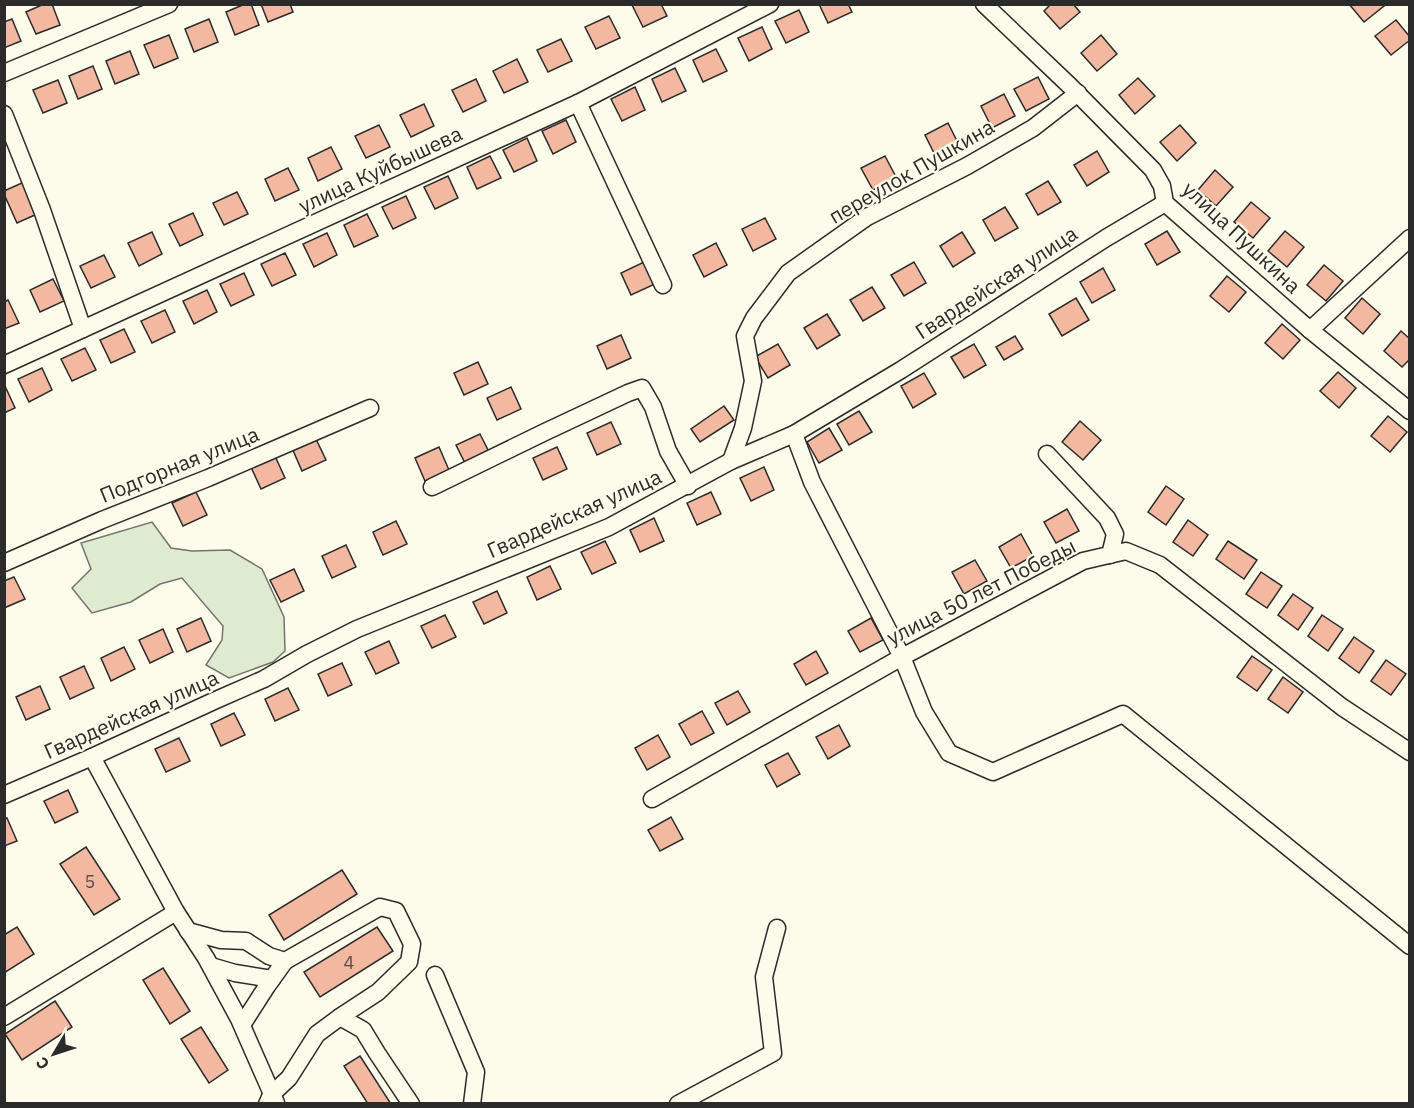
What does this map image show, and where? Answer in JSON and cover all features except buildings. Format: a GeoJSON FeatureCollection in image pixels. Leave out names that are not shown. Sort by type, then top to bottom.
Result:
{"type":"FeatureCollection","features":[{"type":"Feature","properties":{"kind":"street"},"geometry":{"type":"LineString","coordinates":[[4,73],[169,4]]}},
{"type":"Feature","properties":{"kind":"street","name":"улица Куйбышева"},"geometry":{"type":"LineString","coordinates":[[4,365],[578,103],[770,4]]}},
{"type":"Feature","properties":{"kind":"street","name":"улица Пушкина"},"geometry":{"type":"LineString","coordinates":[[984,4],[1078,93],[1154,170],[1162,186],[1165,202],[1310,330],[1410,411]]}},
{"type":"Feature","properties":{"kind":"street","name":"переулок Пушкина"},"geometry":{"type":"LineString","coordinates":[[731,461],[743,428],[753,381],[745,336],[754,318],[788,273],[867,217],[967,166],[1033,128],[1078,93]]}},
{"type":"Feature","properties":{"kind":"street"},"geometry":{"type":"LineString","coordinates":[[578,103],[663,285]]}},
{"type":"Feature","properties":{"kind":"street"},"geometry":{"type":"LineString","coordinates":[[4,114],[42,210],[83,329]]}},
{"type":"Feature","properties":{"kind":"street","name":"Гвардейская улица"},"geometry":{"type":"LineString","coordinates":[[4,795],[264,679],[357,629],[609,526],[688,486],[731,461],[794,434],[901,370],[1165,202]]}},
{"type":"Feature","properties":{"kind":"street"},"geometry":{"type":"LineString","coordinates":[[1310,330],[1410,238]]}},
{"type":"Feature","properties":{"kind":"street"},"geometry":{"type":"LineString","coordinates":[[432,487],[555,427],[642,388],[653,407],[668,451],[688,486]]}},
{"type":"Feature","properties":{"kind":"street","name":"Подгорная улица"},"geometry":{"type":"LineString","coordinates":[[4,563],[370,408]]}},
{"type":"Feature","properties":{"kind":"street"},"geometry":{"type":"LineString","coordinates":[[794,434],[812,482],[902,657],[924,712],[949,753],[993,772],[1123,714],[1410,945]]}},
{"type":"Feature","properties":{"kind":"street"},"geometry":{"type":"LineString","coordinates":[[1047,454],[1107,518],[1115,534],[1110,555]]}},
{"type":"Feature","properties":{"kind":"street","name":"улица 50 лет Победы"},"geometry":{"type":"LineString","coordinates":[[652,799],[902,657],[1083,561],[1126,551],[1160,565],[1342,707],[1410,752]]}},
{"type":"Feature","properties":{"kind":"street"},"geometry":{"type":"LineString","coordinates":[[92,757],[176,912],[211,966],[242,1026],[271,1101]]}},
{"type":"Feature","properties":{"kind":"street"},"geometry":{"type":"LineString","coordinates":[[242,1026],[285,961],[380,907],[396,911],[412,944],[409,962],[378,992],[316,1034],[289,1078],[271,1101]]}},
{"type":"Feature","properties":{"kind":"street"},"geometry":{"type":"LineString","coordinates":[[4,1017],[176,912]]}},
{"type":"Feature","properties":{"kind":"street"},"geometry":{"type":"LineString","coordinates":[[678,1104],[773,1053],[764,977],[777,928]]}},
{"type":"Feature","properties":{"kind":"street"},"geometry":{"type":"LineString","coordinates":[[188,931],[221,940],[246,941],[268,956],[285,961]]}},
{"type":"Feature","properties":{"kind":"street"},"geometry":{"type":"LineString","coordinates":[[211,966],[272,980]]}},
{"type":"Feature","properties":{"kind":"street"},"geometry":{"type":"LineString","coordinates":[[435,975],[476,1072],[472,1104]]}},
{"type":"Feature","properties":{"kind":"street"},"geometry":{"type":"LineString","coordinates":[[340,1017],[363,1030],[411,1104]]}},
{"type":"Feature","properties":{"kind":"green space"},"geometry":{"type":"Polygon","coordinates":[[[152,522],[171,548],[192,551],[230,550],[262,569],[284,617],[285,651],[273,662],[229,678],[206,665],[222,640],[223,626],[182,578],[160,584],[131,602],[92,613],[72,588],[91,569],[81,543],[152,522]]]}}]}
